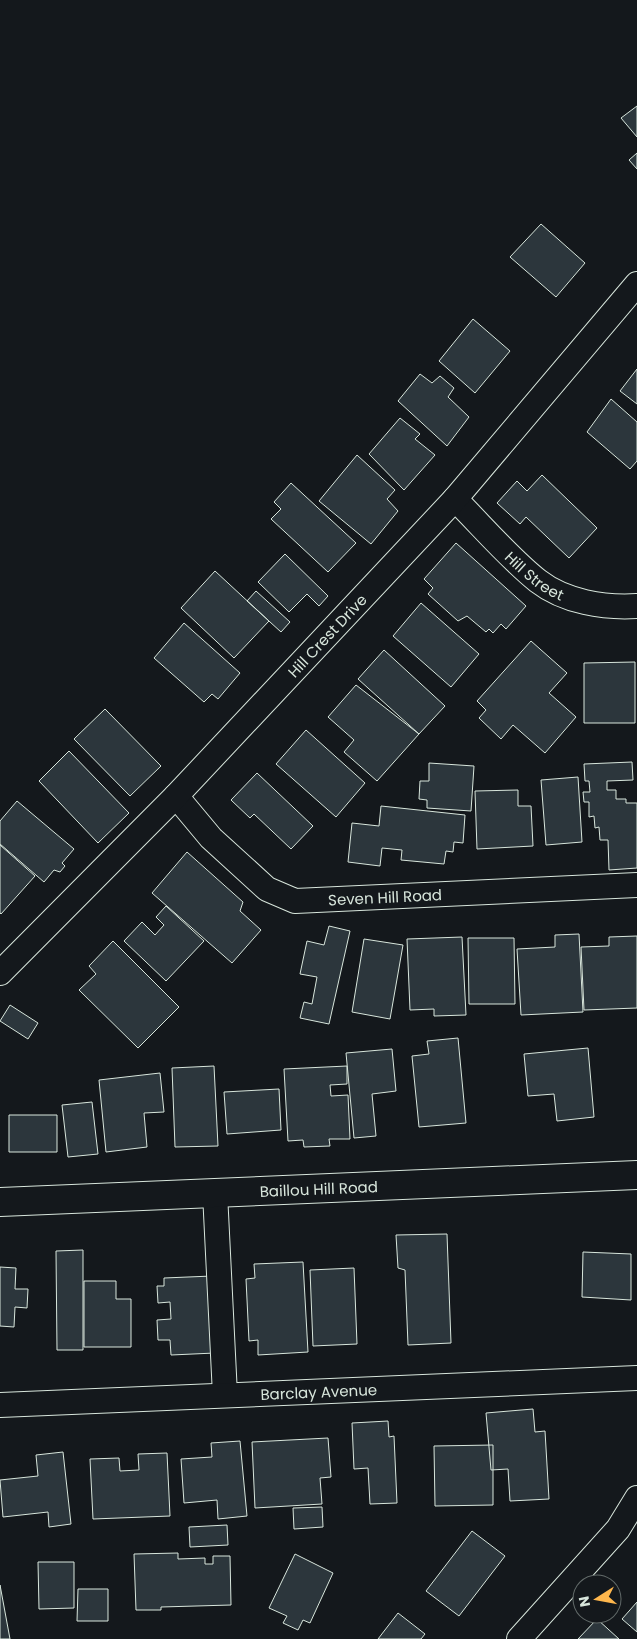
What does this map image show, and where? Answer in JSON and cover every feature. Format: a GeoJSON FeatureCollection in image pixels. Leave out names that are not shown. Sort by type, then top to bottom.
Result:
{"type":"FeatureCollection","features":[{"type":"Feature","properties":{"kind":"main road","name":"Baillou Hill Road"},"geometry":{"type":"LineString","coordinates":[[0,1202],[637,1175]]}},
{"type":"Feature","properties":{"kind":"street","name":"Hill Crest Drive"},"geometry":{"type":"LineString","coordinates":[[0,973],[176,796],[455,499],[637,284]]}},
{"type":"Feature","properties":{"kind":"street","name":"Hill Street"},"geometry":{"type":"LineString","coordinates":[[455,499],[539,582],[571,598],[613,607],[637,606]]}},
{"type":"Feature","properties":{"kind":"street","name":"Seven Hill Road"},"geometry":{"type":"LineString","coordinates":[[176,796],[211,838],[267,889],[295,901],[637,885]]}},
{"type":"Feature","properties":{"kind":"street"},"geometry":{"type":"LineString","coordinates":[[215,1193],[225,1395]]}},
{"type":"Feature","properties":{"kind":"street","name":"Barclay Avenue"},"geometry":{"type":"LineString","coordinates":[[0,1405],[637,1378]]}},
{"type":"Feature","properties":{"kind":"street"},"geometry":{"type":"LineString","coordinates":[[519,1639],[618,1529],[637,1498]]}},
{"type":"Feature","properties":{"kind":"building"},"geometry":{"type":"Polygon","coordinates":[[[637,106],[637,137],[621,118],[637,106]]]}},
{"type":"Feature","properties":{"kind":"building"},"geometry":{"type":"Polygon","coordinates":[[[637,153],[637,169],[629,160],[637,153]]]}},
{"type":"Feature","properties":{"kind":"building"},"geometry":{"type":"Polygon","coordinates":[[[541,224],[585,263],[556,297],[510,257],[541,224]]]}},
{"type":"Feature","properties":{"kind":"building"},"geometry":{"type":"Polygon","coordinates":[[[473,319],[510,351],[475,393],[439,361],[473,319]]]}},
{"type":"Feature","properties":{"kind":"building"},"geometry":{"type":"Polygon","coordinates":[[[637,369],[637,404],[620,391],[637,369]]]}},
{"type":"Feature","properties":{"kind":"building"},"geometry":{"type":"Polygon","coordinates":[[[420,374],[432,383],[440,376],[454,388],[448,397],[469,417],[447,446],[398,401],[420,374]]]}},
{"type":"Feature","properties":{"kind":"building"},"geometry":{"type":"Polygon","coordinates":[[[611,399],[637,422],[637,461],[630,469],[587,432],[611,399]]]}},
{"type":"Feature","properties":{"kind":"building"},"geometry":{"type":"Polygon","coordinates":[[[400,418],[420,434],[415,439],[435,455],[404,490],[369,454],[400,418]]]}},
{"type":"Feature","properties":{"kind":"building"},"geometry":{"type":"Polygon","coordinates":[[[357,455],[395,490],[387,499],[398,511],[371,544],[319,501],[357,455]]]}},
{"type":"Feature","properties":{"kind":"building"},"geometry":{"type":"Polygon","coordinates":[[[542,475],[597,528],[569,558],[526,517],[520,524],[497,503],[517,481],[527,491],[542,475]]]}},
{"type":"Feature","properties":{"kind":"building"},"geometry":{"type":"Polygon","coordinates":[[[291,483],[356,543],[328,572],[271,519],[281,509],[274,502],[291,483]]]}},
{"type":"Feature","properties":{"kind":"building"},"geometry":{"type":"Polygon","coordinates":[[[456,543],[526,606],[506,629],[501,624],[493,633],[489,629],[486,632],[467,616],[458,621],[428,594],[433,588],[424,579],[456,543]]]}},
{"type":"Feature","properties":{"kind":"building"},"geometry":{"type":"Polygon","coordinates":[[[285,554],[328,596],[319,606],[307,594],[289,612],[258,582],[285,554]]]}},
{"type":"Feature","properties":{"kind":"building"},"geometry":{"type":"Polygon","coordinates":[[[215,571],[269,621],[234,658],[181,608],[215,571]]]}},
{"type":"Feature","properties":{"kind":"building"},"geometry":{"type":"Polygon","coordinates":[[[256,591],[290,622],[281,632],[247,601],[256,591]]]}},
{"type":"Feature","properties":{"kind":"building"},"geometry":{"type":"Polygon","coordinates":[[[421,603],[479,654],[451,687],[393,636],[421,603]]]}},
{"type":"Feature","properties":{"kind":"building"},"geometry":{"type":"Polygon","coordinates":[[[184,623],[240,673],[218,699],[212,694],[204,702],[154,658],[184,623]]]}},
{"type":"Feature","properties":{"kind":"building"},"geometry":{"type":"Polygon","coordinates":[[[531,641],[567,673],[549,693],[576,717],[545,753],[513,725],[501,739],[479,718],[486,710],[477,701],[531,641]]]}},
{"type":"Feature","properties":{"kind":"building"},"geometry":{"type":"Polygon","coordinates":[[[384,650],[445,706],[419,734],[358,679],[384,650]]]}},
{"type":"Feature","properties":{"kind":"building"},"geometry":{"type":"Polygon","coordinates":[[[635,662],[635,723],[584,723],[584,663],[635,662]]]}},
{"type":"Feature","properties":{"kind":"building"},"geometry":{"type":"Polygon","coordinates":[[[356,685],[419,734],[377,781],[344,752],[354,740],[328,717],[356,685]]]}},
{"type":"Feature","properties":{"kind":"building"},"geometry":{"type":"Polygon","coordinates":[[[105,709],[161,766],[130,796],[74,739],[105,709]]]}},
{"type":"Feature","properties":{"kind":"building"},"geometry":{"type":"Polygon","coordinates":[[[306,730],[365,783],[336,817],[276,764],[306,730]]]}},
{"type":"Feature","properties":{"kind":"building"},"geometry":{"type":"Polygon","coordinates":[[[69,751],[129,813],[98,843],[39,781],[69,751]]]}},
{"type":"Feature","properties":{"kind":"building"},"geometry":{"type":"Polygon","coordinates":[[[632,762],[633,780],[607,781],[607,790],[616,790],[616,799],[626,799],[626,803],[637,803],[637,868],[609,870],[608,840],[600,840],[599,827],[595,828],[594,816],[589,817],[589,802],[584,802],[583,792],[590,792],[589,781],[585,781],[584,764],[632,762]]]}},
{"type":"Feature","properties":{"kind":"building"},"geometry":{"type":"Polygon","coordinates":[[[429,763],[474,766],[471,811],[427,808],[427,800],[419,799],[420,781],[429,781],[429,763]]]}},
{"type":"Feature","properties":{"kind":"building"},"geometry":{"type":"Polygon","coordinates":[[[257,773],[313,826],[291,849],[254,814],[250,818],[231,800],[257,773]]]}},
{"type":"Feature","properties":{"kind":"building"},"geometry":{"type":"Polygon","coordinates":[[[578,777],[582,842],[546,845],[541,780],[578,777]]]}},
{"type":"Feature","properties":{"kind":"building"},"geometry":{"type":"Polygon","coordinates":[[[518,790],[518,806],[531,806],[533,846],[477,849],[475,791],[518,790]]]}},
{"type":"Feature","properties":{"kind":"building"},"geometry":{"type":"Polygon","coordinates":[[[17,801],[74,849],[62,863],[65,866],[60,872],[54,870],[44,882],[0,844],[0,821],[17,801]]]}},
{"type":"Feature","properties":{"kind":"building"},"geometry":{"type":"Polygon","coordinates":[[[381,806],[465,815],[463,843],[454,842],[453,852],[446,851],[444,864],[401,860],[402,850],[382,848],[380,866],[348,862],[352,823],[379,826],[381,806]]]}},
{"type":"Feature","properties":{"kind":"building"},"geometry":{"type":"Polygon","coordinates":[[[0,845],[35,876],[1,914],[0,913],[0,845]]]}},
{"type":"Feature","properties":{"kind":"building"},"geometry":{"type":"Polygon","coordinates":[[[187,852],[243,902],[240,911],[261,930],[232,963],[152,893],[187,852]]]}},
{"type":"Feature","properties":{"kind":"building"},"geometry":{"type":"Polygon","coordinates":[[[166,906],[204,941],[166,981],[124,941],[142,922],[155,935],[164,925],[156,917],[166,906]]]}},
{"type":"Feature","properties":{"kind":"building"},"geometry":{"type":"Polygon","coordinates":[[[329,926],[350,931],[329,1024],[300,1018],[304,1002],[312,1004],[317,977],[300,974],[307,941],[324,945],[329,926]]]}},
{"type":"Feature","properties":{"kind":"building"},"geometry":{"type":"Polygon","coordinates":[[[579,934],[583,1012],[521,1015],[517,949],[555,947],[555,935],[579,934]]]}},
{"type":"Feature","properties":{"kind":"building"},"geometry":{"type":"Polygon","coordinates":[[[637,936],[637,1008],[584,1010],[581,947],[609,946],[609,937],[637,936]]]}},
{"type":"Feature","properties":{"kind":"building"},"geometry":{"type":"Polygon","coordinates":[[[462,937],[466,1015],[434,1016],[434,1009],[410,1010],[407,939],[462,937]]]}},
{"type":"Feature","properties":{"kind":"building"},"geometry":{"type":"Polygon","coordinates":[[[468,938],[514,938],[515,1004],[469,1004],[468,938]]]}},
{"type":"Feature","properties":{"kind":"building"},"geometry":{"type":"Polygon","coordinates":[[[364,939],[403,945],[390,1019],[352,1012],[364,939]]]}},
{"type":"Feature","properties":{"kind":"building"},"geometry":{"type":"Polygon","coordinates":[[[113,941],[179,1007],[138,1048],[79,990],[96,974],[89,966],[113,941]]]}},
{"type":"Feature","properties":{"kind":"building"},"geometry":{"type":"Polygon","coordinates":[[[10,1005],[38,1023],[28,1039],[0,1021],[10,1005]]]}},
{"type":"Feature","properties":{"kind":"building"},"geometry":{"type":"Polygon","coordinates":[[[458,1038],[466,1123],[419,1127],[412,1056],[429,1054],[427,1041],[458,1038]]]}},
{"type":"Feature","properties":{"kind":"building"},"geometry":{"type":"Polygon","coordinates":[[[588,1048],[594,1117],[557,1121],[554,1094],[528,1096],[524,1054],[588,1048]]]}},
{"type":"Feature","properties":{"kind":"building"},"geometry":{"type":"Polygon","coordinates":[[[392,1049],[396,1091],[372,1094],[376,1136],[354,1138],[346,1053],[392,1049]]]}},
{"type":"Feature","properties":{"kind":"building"},"geometry":{"type":"Polygon","coordinates":[[[214,1066],[218,1146],[175,1147],[172,1068],[214,1066]]]}},
{"type":"Feature","properties":{"kind":"building"},"geometry":{"type":"Polygon","coordinates":[[[347,1066],[347,1084],[330,1085],[331,1096],[348,1095],[350,1139],[329,1139],[330,1146],[304,1147],[303,1140],[288,1141],[284,1069],[347,1066]]]}},
{"type":"Feature","properties":{"kind":"building"},"geometry":{"type":"Polygon","coordinates":[[[160,1073],[164,1112],[144,1113],[147,1147],[106,1152],[99,1080],[160,1073]]]}},
{"type":"Feature","properties":{"kind":"building"},"geometry":{"type":"Polygon","coordinates":[[[279,1089],[281,1130],[227,1134],[224,1092],[279,1089]]]}},
{"type":"Feature","properties":{"kind":"building"},"geometry":{"type":"Polygon","coordinates":[[[92,1102],[98,1154],[68,1157],[62,1105],[92,1102]]]}},
{"type":"Feature","properties":{"kind":"building"},"geometry":{"type":"Polygon","coordinates":[[[9,1115],[57,1115],[57,1152],[9,1152],[9,1115]]]}},
{"type":"Feature","properties":{"kind":"building"},"geometry":{"type":"Polygon","coordinates":[[[447,1234],[451,1343],[408,1345],[405,1270],[398,1268],[396,1235],[447,1234]]]}},
{"type":"Feature","properties":{"kind":"building"},"geometry":{"type":"Polygon","coordinates":[[[83,1250],[83,1350],[57,1350],[56,1251],[83,1250]]]}},
{"type":"Feature","properties":{"kind":"building"},"geometry":{"type":"Polygon","coordinates":[[[583,1252],[631,1254],[631,1300],[582,1297],[583,1252]]]}},
{"type":"Feature","properties":{"kind":"building"},"geometry":{"type":"Polygon","coordinates":[[[303,1262],[308,1352],[258,1355],[258,1340],[249,1341],[246,1279],[255,1278],[254,1264],[303,1262]]]}},
{"type":"Feature","properties":{"kind":"building"},"geometry":{"type":"Polygon","coordinates":[[[0,1267],[16,1268],[15,1289],[28,1289],[27,1308],[15,1307],[14,1327],[0,1326],[0,1267]]]}},
{"type":"Feature","properties":{"kind":"building"},"geometry":{"type":"Polygon","coordinates":[[[354,1268],[357,1344],[313,1346],[310,1270],[354,1268]]]}},
{"type":"Feature","properties":{"kind":"building"},"geometry":{"type":"Polygon","coordinates":[[[212,1276],[215,1353],[171,1355],[170,1340],[158,1340],[157,1320],[171,1319],[170,1302],[158,1303],[157,1286],[164,1286],[164,1278],[212,1276]]]}},
{"type":"Feature","properties":{"kind":"building"},"geometry":{"type":"Polygon","coordinates":[[[84,1281],[116,1281],[116,1299],[131,1299],[131,1347],[84,1347],[84,1281]]]}},
{"type":"Feature","properties":{"kind":"building"},"geometry":{"type":"Polygon","coordinates":[[[533,1409],[535,1432],[545,1431],[549,1499],[510,1501],[508,1469],[491,1470],[486,1413],[533,1409]]]}},
{"type":"Feature","properties":{"kind":"building"},"geometry":{"type":"Polygon","coordinates":[[[388,1421],[389,1437],[394,1436],[397,1503],[370,1504],[368,1468],[354,1469],[352,1423],[388,1421]]]}},
{"type":"Feature","properties":{"kind":"building"},"geometry":{"type":"Polygon","coordinates":[[[328,1438],[331,1477],[320,1478],[322,1504],[255,1508],[252,1442],[328,1438]]]}},
{"type":"Feature","properties":{"kind":"building"},"geometry":{"type":"Polygon","coordinates":[[[240,1441],[247,1516],[218,1519],[217,1500],[184,1503],[181,1459],[212,1457],[211,1443],[240,1441]]]}},
{"type":"Feature","properties":{"kind":"building"},"geometry":{"type":"Polygon","coordinates":[[[493,1445],[493,1505],[435,1506],[434,1446],[493,1445]]]}},
{"type":"Feature","properties":{"kind":"building"},"geometry":{"type":"Polygon","coordinates":[[[63,1452],[71,1524],[49,1527],[48,1512],[3,1517],[0,1480],[38,1476],[36,1455],[63,1452]]]}},
{"type":"Feature","properties":{"kind":"building"},"geometry":{"type":"Polygon","coordinates":[[[167,1453],[170,1516],[93,1519],[90,1459],[119,1458],[120,1471],[139,1470],[138,1454],[167,1453]]]}},
{"type":"Feature","properties":{"kind":"building"},"geometry":{"type":"Polygon","coordinates":[[[322,1507],[323,1527],[294,1529],[293,1508],[322,1507]]]}},
{"type":"Feature","properties":{"kind":"building"},"geometry":{"type":"Polygon","coordinates":[[[227,1525],[228,1545],[190,1547],[189,1527],[227,1525]]]}},
{"type":"Feature","properties":{"kind":"building"},"geometry":{"type":"Polygon","coordinates":[[[472,1531],[505,1556],[459,1616],[426,1591],[472,1531]]]}},
{"type":"Feature","properties":{"kind":"building"},"geometry":{"type":"Polygon","coordinates":[[[178,1553],[178,1559],[205,1558],[205,1564],[213,1564],[213,1556],[230,1556],[231,1605],[161,1607],[161,1610],[136,1610],[134,1554],[178,1553]]]}},
{"type":"Feature","properties":{"kind":"building"},"geometry":{"type":"Polygon","coordinates":[[[295,1554],[333,1573],[310,1623],[303,1620],[298,1630],[283,1623],[287,1616],[269,1608],[295,1554]]]}},
{"type":"Feature","properties":{"kind":"building"},"geometry":{"type":"Polygon","coordinates":[[[38,1562],[74,1562],[74,1608],[39,1609],[38,1562]]]}},
{"type":"Feature","properties":{"kind":"building"},"geometry":{"type":"Polygon","coordinates":[[[0,1585],[10,1639],[0,1639],[0,1585]]]}},
{"type":"Feature","properties":{"kind":"building"},"geometry":{"type":"Polygon","coordinates":[[[78,1589],[108,1589],[108,1621],[77,1621],[78,1589]]]}},
{"type":"Feature","properties":{"kind":"building"},"geometry":{"type":"Polygon","coordinates":[[[637,1602],[637,1632],[622,1619],[637,1602]]]}},
{"type":"Feature","properties":{"kind":"building"},"geometry":{"type":"Polygon","coordinates":[[[398,1613],[425,1634],[421,1639],[378,1639],[398,1613]]]}},
{"type":"Feature","properties":{"kind":"building"},"geometry":{"type":"Polygon","coordinates":[[[592,1624],[602,1624],[619,1639],[578,1639],[592,1624]]]}}]}
